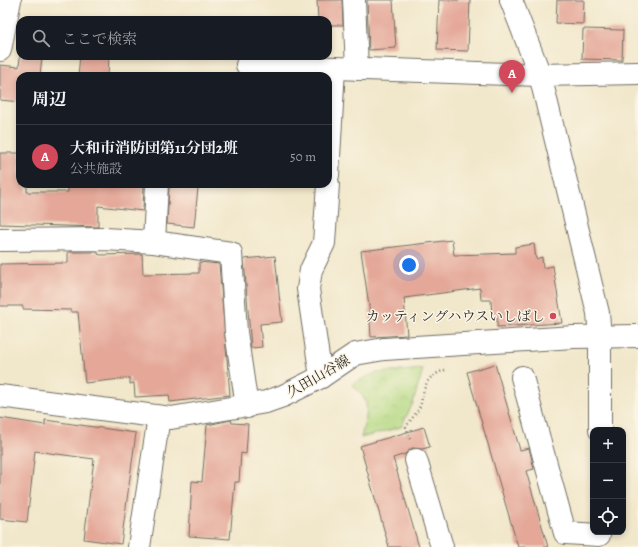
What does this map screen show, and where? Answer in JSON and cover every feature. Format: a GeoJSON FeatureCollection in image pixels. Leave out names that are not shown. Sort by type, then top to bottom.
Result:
{"type":"FeatureCollection","features":[{"type":"Feature","properties":{"kind":"street"},"geometry":{"type":"LineString","coordinates":[[0,50],[10,0]]}},
{"type":"Feature","properties":{"kind":"street"},"geometry":{"type":"LineString","coordinates":[[354,0],[357,69]]}},
{"type":"Feature","properties":{"kind":"street"},"geometry":{"type":"LineString","coordinates":[[511,0],[540,75],[598,313],[600,337],[600,427]]}},
{"type":"Feature","properties":{"kind":"street"},"geometry":{"type":"LineString","coordinates":[[247,65],[540,75],[638,73]]}},
{"type":"Feature","properties":{"kind":"street"},"geometry":{"type":"LineString","coordinates":[[332,104],[334,68]]}},
{"type":"Feature","properties":{"kind":"street"},"geometry":{"type":"LineString","coordinates":[[154,242],[157,188]]}},
{"type":"Feature","properties":{"kind":"street"},"geometry":{"type":"LineString","coordinates":[[321,377],[308,289],[311,270],[324,243],[328,188]]}},
{"type":"Feature","properties":{"kind":"street"},"geometry":{"type":"LineString","coordinates":[[0,240],[105,239],[154,242],[231,253],[236,332],[247,407]]}},
{"type":"Feature","properties":{"kind":"street","name":"久田山谷線"},"geometry":{"type":"LineString","coordinates":[[0,396],[171,418],[247,407],[283,396],[321,377],[356,354],[384,349],[558,337],[638,336]]}},
{"type":"Feature","properties":{"kind":"street"},"geometry":{"type":"LineString","coordinates":[[522,377],[565,533],[599,538]]}},
{"type":"Feature","properties":{"kind":"street"},"geometry":{"type":"LineString","coordinates":[[139,547],[159,417]]}},
{"type":"Feature","properties":{"kind":"street"},"geometry":{"type":"LineString","coordinates":[[416,460],[442,547]]}},
{"type":"Feature","properties":{"kind":"path"},"geometry":{"type":"LineString","coordinates":[[416,460],[406,427],[421,403],[422,392],[427,381],[444,371],[451,370]]}},
{"type":"Feature","properties":{"kind":"green space"},"geometry":{"type":"Polygon","coordinates":[[[423,369],[413,403],[401,427],[361,438],[367,408],[363,397],[352,384],[375,373],[423,369]]]}},
{"type":"Feature","properties":{"kind":"building"},"geometry":{"type":"Polygon","coordinates":[[[317,0],[342,0],[343,25],[332,25],[332,16],[318,16],[317,0]]]}},
{"type":"Feature","properties":{"kind":"building"},"geometry":{"type":"Polygon","coordinates":[[[367,0],[393,0],[396,48],[369,50],[367,0]]]}},
{"type":"Feature","properties":{"kind":"building"},"geometry":{"type":"Polygon","coordinates":[[[439,0],[470,0],[468,51],[437,50],[439,0]]]}},
{"type":"Feature","properties":{"kind":"building"},"geometry":{"type":"Polygon","coordinates":[[[557,0],[584,0],[583,24],[556,23],[557,0]]]}},
{"type":"Feature","properties":{"kind":"building"},"geometry":{"type":"Polygon","coordinates":[[[583,29],[623,30],[622,60],[582,59],[583,29]]]}},
{"type":"Feature","properties":{"kind":"building"},"geometry":{"type":"Polygon","coordinates":[[[20,60],[42,60],[40,72],[16,72],[16,102],[0,100],[0,65],[19,67],[20,60]]]}},
{"type":"Feature","properties":{"kind":"building"},"geometry":{"type":"Polygon","coordinates":[[[80,60],[109,60],[108,72],[78,72],[80,60]]]}},
{"type":"Feature","properties":{"kind":"building"},"geometry":{"type":"Polygon","coordinates":[[[0,153],[16,153],[16,188],[27,188],[27,192],[68,192],[68,188],[144,188],[143,211],[98,206],[98,227],[0,224],[0,153]]]}},
{"type":"Feature","properties":{"kind":"building"},"geometry":{"type":"Polygon","coordinates":[[[169,188],[198,188],[194,227],[167,224],[169,188]]]}},
{"type":"Feature","properties":{"kind":"building"},"geometry":{"type":"Polygon","coordinates":[[[452,240],[454,255],[515,253],[515,247],[534,244],[536,259],[542,257],[543,268],[553,266],[562,323],[497,327],[497,317],[492,317],[491,300],[481,300],[480,288],[404,298],[407,335],[371,337],[369,306],[361,251],[452,240]]]}},
{"type":"Feature","properties":{"kind":"building"},"geometry":{"type":"Polygon","coordinates":[[[68,252],[98,252],[98,254],[101,255],[142,254],[143,274],[199,273],[199,262],[219,264],[230,395],[170,402],[169,395],[135,397],[134,383],[130,384],[130,378],[85,383],[78,312],[71,312],[71,310],[23,309],[23,306],[0,306],[0,264],[68,263],[68,252]]]}},
{"type":"Feature","properties":{"kind":"building"},"geometry":{"type":"Polygon","coordinates":[[[275,256],[282,322],[260,324],[262,347],[251,348],[244,259],[275,256]]]}},
{"type":"Feature","properties":{"kind":"building"},"geometry":{"type":"Polygon","coordinates":[[[495,364],[520,450],[529,448],[534,469],[526,471],[548,547],[518,547],[467,372],[495,364]]]}},
{"type":"Feature","properties":{"kind":"building"},"geometry":{"type":"Polygon","coordinates":[[[0,418],[45,425],[45,420],[136,433],[121,544],[84,539],[94,459],[35,451],[27,522],[0,519],[0,418]]]}},
{"type":"Feature","properties":{"kind":"building"},"geometry":{"type":"Polygon","coordinates":[[[231,420],[232,423],[248,424],[246,454],[241,453],[239,482],[235,482],[230,539],[189,536],[192,481],[202,482],[207,425],[231,420]]]}},
{"type":"Feature","properties":{"kind":"building"},"geometry":{"type":"Polygon","coordinates":[[[424,427],[430,447],[422,449],[412,448],[405,454],[393,458],[419,547],[389,547],[360,446],[424,427]]]}},
{"type":"Feature","properties":{"kind":"place","name":"大和市消防団第11分団2班"},"geometry":{"type":"Point","coordinates":[512,93]}},
{"type":"Feature","properties":{"kind":"place","name":"カッティングハウスいしばし"},"geometry":{"type":"Point","coordinates":[553,316]}}]}
